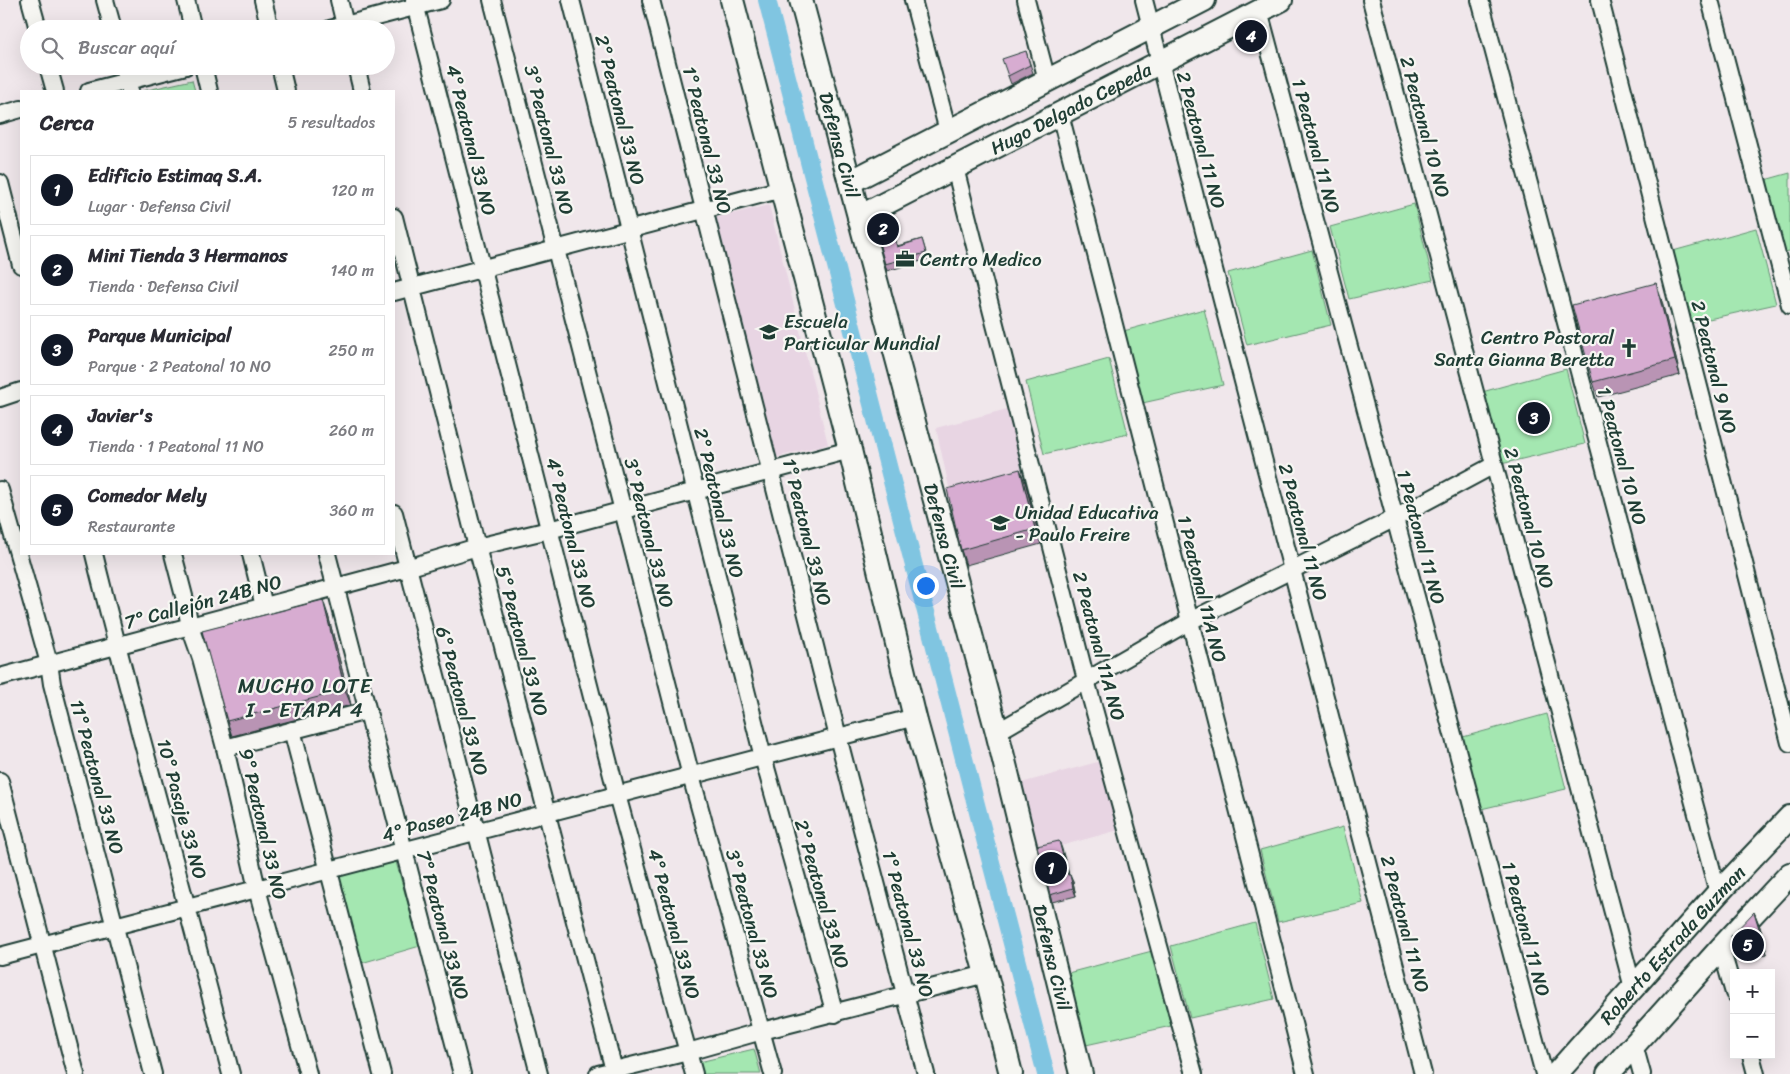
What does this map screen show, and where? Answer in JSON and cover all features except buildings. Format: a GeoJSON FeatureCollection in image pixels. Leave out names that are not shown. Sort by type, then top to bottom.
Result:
{"type":"FeatureCollection","features":[{"type":"Feature","properties":{"kind":"street"},"geometry":{"type":"LineString","coordinates":[[30,0],[36,20]]}},
{"type":"Feature","properties":{"kind":"street"},"geometry":{"type":"LineString","coordinates":[[105,0],[111,20]]}},
{"type":"Feature","properties":{"kind":"street"},"geometry":{"type":"LineString","coordinates":[[186,0],[191,20]]}},
{"type":"Feature","properties":{"kind":"street"},"geometry":{"type":"LineString","coordinates":[[263,0],[268,20]]}},
{"type":"Feature","properties":{"kind":"street"},"geometry":{"type":"LineString","coordinates":[[339,0],[340,20]]}},
{"type":"Feature","properties":{"kind":"street"},"geometry":{"type":"LineString","coordinates":[[364,20],[415,3],[441,0]]}},
{"type":"Feature","properties":{"kind":"street","name":"3° Peatonal 33 NO"},"geometry":{"type":"LineString","coordinates":[[492,0],[691,776],[773,1074]]}},
{"type":"Feature","properties":{"kind":"street","name":"2° Peatonal 33 NO"},"geometry":{"type":"LineString","coordinates":[[571,0],[763,757],[835,1014]]}},
{"type":"Feature","properties":{"kind":"street","name":"1° Peatonal 33 NO"},"geometry":{"type":"LineString","coordinates":[[651,0],[838,737],[907,995],[926,1074]]}},
{"type":"Feature","properties":{"kind":"street"},"geometry":{"type":"LineString","coordinates":[[732,0],[850,450],[915,717],[986,974],[1011,1074]]}},
{"type":"Feature","properties":{"kind":"street","name":"Defensa Civil"},"geometry":{"type":"LineString","coordinates":[[801,0],[997,732],[1082,1074]]}},
{"type":"Feature","properties":{"kind":"street"},"geometry":{"type":"LineString","coordinates":[[914,0],[948,131]]}},
{"type":"Feature","properties":{"kind":"street"},"geometry":{"type":"LineString","coordinates":[[1026,0],[1047,80]]}},
{"type":"Feature","properties":{"kind":"street","name":"2 Peatonal 11 NO"},"geometry":{"type":"LineString","coordinates":[[1144,0],[1423,1074]]}},
{"type":"Feature","properties":{"kind":"street","name":"Hugo Delgado Cepeda"},"geometry":{"type":"LineString","coordinates":[[850,182],[1204,0]]}},
{"type":"Feature","properties":{"kind":"street","name":"Hugo Delgado Cepeda"},"geometry":{"type":"LineString","coordinates":[[859,218],[1281,0]]}},
{"type":"Feature","properties":{"kind":"street","name":"2 Peatonal 10 NO"},"geometry":{"type":"LineString","coordinates":[[1372,0],[1633,988]]}},
{"type":"Feature","properties":{"kind":"street","name":"1 Peatonal 10 NO"},"geometry":{"type":"LineString","coordinates":[[1480,0],[1718,893]]}},
{"type":"Feature","properties":{"kind":"street","name":"2 Peatonal 9 NO"},"geometry":{"type":"LineString","coordinates":[[1600,0],[1790,743]]}},
{"type":"Feature","properties":{"kind":"street"},"geometry":{"type":"LineString","coordinates":[[1710,0],[1790,305]]}},
{"type":"Feature","properties":{"kind":"street","name":"4° Peatonal 33 NO"},"geometry":{"type":"LineString","coordinates":[[415,3],[617,795],[694,1074]]}},
{"type":"Feature","properties":{"kind":"street"},"geometry":{"type":"LineString","coordinates":[[1182,11],[1178,19],[1179,35],[1190,41],[1200,42]]}},
{"type":"Feature","properties":{"kind":"street","name":"1 Peatonal 11 NO"},"geometry":{"type":"LineString","coordinates":[[1258,11],[1544,1074]]}},
{"type":"Feature","properties":{"kind":"street"},"geometry":{"type":"LineString","coordinates":[[1113,46],[1129,50],[1133,55],[1134,69],[1128,79]]}},
{"type":"Feature","properties":{"kind":"street"},"geometry":{"type":"LineString","coordinates":[[50,75],[54,90]]}},
{"type":"Feature","properties":{"kind":"street"},"geometry":{"type":"LineString","coordinates":[[92,90],[147,75]]}},
{"type":"Feature","properties":{"kind":"street"},"geometry":{"type":"LineString","coordinates":[[205,75],[209,90]]}},
{"type":"Feature","properties":{"kind":"street"},"geometry":{"type":"LineString","coordinates":[[282,75],[286,90]]}},
{"type":"Feature","properties":{"kind":"street"},"geometry":{"type":"LineString","coordinates":[[358,75],[362,90]]}},
{"type":"Feature","properties":{"kind":"street"},"geometry":{"type":"LineString","coordinates":[[0,115],[20,109]]}},
{"type":"Feature","properties":{"kind":"street","name":"1 Peatonal 11A NO"},"geometry":{"type":"LineString","coordinates":[[1060,114],[1306,1074]]}},
{"type":"Feature","properties":{"kind":"street","name":"2 Peatonal 11A NO"},"geometry":{"type":"LineString","coordinates":[[955,168],[1086,680],[1194,1074]]}},
{"type":"Feature","properties":{"kind":"street"},"geometry":{"type":"LineString","coordinates":[[0,184],[20,261]]}},
{"type":"Feature","properties":{"kind":"street"},"geometry":{"type":"LineString","coordinates":[[395,292],[782,189]]}},
{"type":"Feature","properties":{"kind":"street","name":"5° Peatonal 33 NO"},"geometry":{"type":"LineString","coordinates":[[395,221],[546,814],[609,1073]]}},
{"type":"Feature","properties":{"kind":"street"},"geometry":{"type":"LineString","coordinates":[[0,398],[20,391]]}},
{"type":"Feature","properties":{"kind":"street","name":"7° Callejón 24B NO"},"geometry":{"type":"LineString","coordinates":[[0,677],[407,568],[477,547],[623,511],[850,450]]}},
{"type":"Feature","properties":{"kind":"street"},"geometry":{"type":"LineString","coordinates":[[997,732],[1190,621],[1395,518],[1494,465]]}},
{"type":"Feature","properties":{"kind":"street","name":"11° Peatonal 33 NO"},"geometry":{"type":"LineString","coordinates":[[0,490],[49,664],[52,684],[154,1074]]}},
{"type":"Feature","properties":{"kind":"street","name":"6° Peatonal 33 NO"},"geometry":{"type":"LineString","coordinates":[[395,517],[539,1074]]}},
{"type":"Feature","properties":{"kind":"street","name":"10° Pasaje 33 NO"},"geometry":{"type":"LineString","coordinates":[[94,555],[116,645],[188,907],[231,1074]]}},
{"type":"Feature","properties":{"kind":"street","name":"9° Peatonal 33 NO"},"geometry":{"type":"LineString","coordinates":[[173,555],[186,600],[190,626],[201,658],[225,748],[257,888],[308,1074]]}},
{"type":"Feature","properties":{"kind":"street"},"geometry":{"type":"LineString","coordinates":[[251,555],[264,606]]}},
{"type":"Feature","properties":{"kind":"street","name":"7° Peatonal 33 NO"},"geometry":{"type":"LineString","coordinates":[[327,555],[462,1074]]}},
{"type":"Feature","properties":{"kind":"street"},"geometry":{"type":"LineString","coordinates":[[225,748],[367,711]]}},
{"type":"Feature","properties":{"kind":"street","name":"4° Paseo 24B NO"},"geometry":{"type":"LineString","coordinates":[[0,956],[915,717]]}},
{"type":"Feature","properties":{"kind":"street"},"geometry":{"type":"LineString","coordinates":[[292,730],[382,1074]]}},
{"type":"Feature","properties":{"kind":"street"},"geometry":{"type":"LineString","coordinates":[[0,782],[76,1074]]}},
{"type":"Feature","properties":{"kind":"street","name":"Roberto Estrada Guzman"},"geometry":{"type":"LineString","coordinates":[[1556,1074],[1718,893],[1790,817]]}},
{"type":"Feature","properties":{"kind":"street"},"geometry":{"type":"LineString","coordinates":[[1767,841],[1782,837],[1790,840]]}},
{"type":"Feature","properties":{"kind":"street","name":"Roberto Estrada Guzman"},"geometry":{"type":"LineString","coordinates":[[1608,1074],[1790,874]]}},
{"type":"Feature","properties":{"kind":"street"},"geometry":{"type":"LineString","coordinates":[[1721,948],[1730,980]]}},
{"type":"Feature","properties":{"kind":"street"},"geometry":{"type":"LineString","coordinates":[[609,1073],[762,1031],[835,1014],[986,974]]}},
{"type":"Feature","properties":{"kind":"street"},"geometry":{"type":"LineString","coordinates":[[1634,1045],[1642,1074]]}},
{"type":"Feature","properties":{"kind":"street"},"geometry":{"type":"LineString","coordinates":[[1752,1059],[1756,1074]]}},
{"type":"Feature","properties":{"kind":"shaded area","name":"Escuela Particular Mundial"},"geometry":{"type":"Polygon","coordinates":[[[769,205],[828,444],[770,459],[710,219],[769,205]]]}},
{"type":"Feature","properties":{"kind":"shaded area"},"geometry":{"type":"Polygon","coordinates":[[[1011,408],[1031,481],[952,501],[936,428],[1011,408]]]}},
{"type":"Feature","properties":{"kind":"shaded area"},"geometry":{"type":"Polygon","coordinates":[[[1101,761],[1119,830],[1031,854],[1014,785],[1101,761]]]}},
{"type":"Feature","properties":{"kind":"green space"},"geometry":{"type":"Polygon","coordinates":[[[192,80],[195,90],[147,90],[192,80]]]}},
{"type":"Feature","properties":{"kind":"green space"},"geometry":{"type":"Polygon","coordinates":[[[1790,173],[1790,251],[1783,252],[1765,180],[1790,173]]]}},
{"type":"Feature","properties":{"kind":"green space"},"geometry":{"type":"Polygon","coordinates":[[[1414,204],[1433,280],[1349,299],[1330,227],[1414,204]]]}},
{"type":"Feature","properties":{"kind":"green space"},"geometry":{"type":"Polygon","coordinates":[[[1756,228],[1776,304],[1691,323],[1673,251],[1756,228]]]}},
{"type":"Feature","properties":{"kind":"green space"},"geometry":{"type":"Polygon","coordinates":[[[1312,250],[1331,325],[1247,345],[1228,273],[1312,250]]]}},
{"type":"Feature","properties":{"kind":"green space"},"geometry":{"type":"Polygon","coordinates":[[[1204,309],[1223,385],[1138,404],[1120,332],[1204,309]]]}},
{"type":"Feature","properties":{"kind":"green space"},"geometry":{"type":"Polygon","coordinates":[[[1109,359],[1128,434],[1044,454],[1026,382],[1109,359]]]}},
{"type":"Feature","properties":{"kind":"green space"},"geometry":{"type":"Polygon","coordinates":[[[1566,369],[1585,444],[1501,464],[1482,392],[1566,369]]]}},
{"type":"Feature","properties":{"kind":"green space"},"geometry":{"type":"Polygon","coordinates":[[[1547,714],[1566,789],[1481,809],[1463,737],[1547,714]]]}},
{"type":"Feature","properties":{"kind":"green space"},"geometry":{"type":"Polygon","coordinates":[[[1343,827],[1363,903],[1278,922],[1260,850],[1343,827]]]}},
{"type":"Feature","properties":{"kind":"green space"},"geometry":{"type":"Polygon","coordinates":[[[396,862],[420,946],[358,964],[334,877],[396,862]]]}},
{"type":"Feature","properties":{"kind":"green space"},"geometry":{"type":"Polygon","coordinates":[[[1255,923],[1274,999],[1190,1018],[1171,946],[1255,923]]]}},
{"type":"Feature","properties":{"kind":"green space"},"geometry":{"type":"Polygon","coordinates":[[[1152,951],[1171,1026],[1086,1045],[1068,973],[1152,951]]]}},
{"type":"Feature","properties":{"kind":"green space"},"geometry":{"type":"Polygon","coordinates":[[[754,1049],[761,1074],[698,1074],[695,1063],[754,1049]]]}},
{"type":"Feature","properties":{"kind":"waterway"},"geometry":{"type":"LineString","coordinates":[[767,0],[1046,1074]]}},
{"type":"Feature","properties":{"kind":"place","name":"Javier's"},"geometry":{"type":"Point","coordinates":[1251,36]}},
{"type":"Feature","properties":{"kind":"place","name":"Mini Tienda 3 Hermanos"},"geometry":{"type":"Point","coordinates":[883,229]}},
{"type":"Feature","properties":{"kind":"place","name":"Centro Medico"},"geometry":{"type":"Point","coordinates":[905,259]}},
{"type":"Feature","properties":{"kind":"place","name":"Escuela Particular Mundial"},"geometry":{"type":"Point","coordinates":[769,332]}},
{"type":"Feature","properties":{"kind":"place","name":"Centro Pastoral Santa Gianna Beretta"},"geometry":{"type":"Point","coordinates":[1629,348]}},
{"type":"Feature","properties":{"kind":"place","name":"Parque Municipal"},"geometry":{"type":"Point","coordinates":[1534,418]}},
{"type":"Feature","properties":{"kind":"place","name":"Unidad Educativa - Paulo Freire"},"geometry":{"type":"Point","coordinates":[1000,523]}},
{"type":"Feature","properties":{"kind":"place","name":"Edificio Estimaq S.A."},"geometry":{"type":"Point","coordinates":[1051,868]}},
{"type":"Feature","properties":{"kind":"place","name":"Comedor Mely"},"geometry":{"type":"Point","coordinates":[1748,945]}},
{"type":"Feature","properties":{"kind":"district","name":"MUCHO LOTE I - ETAPA 4"},"geometry":{"type":"Point","coordinates":[305,698]}}]}
